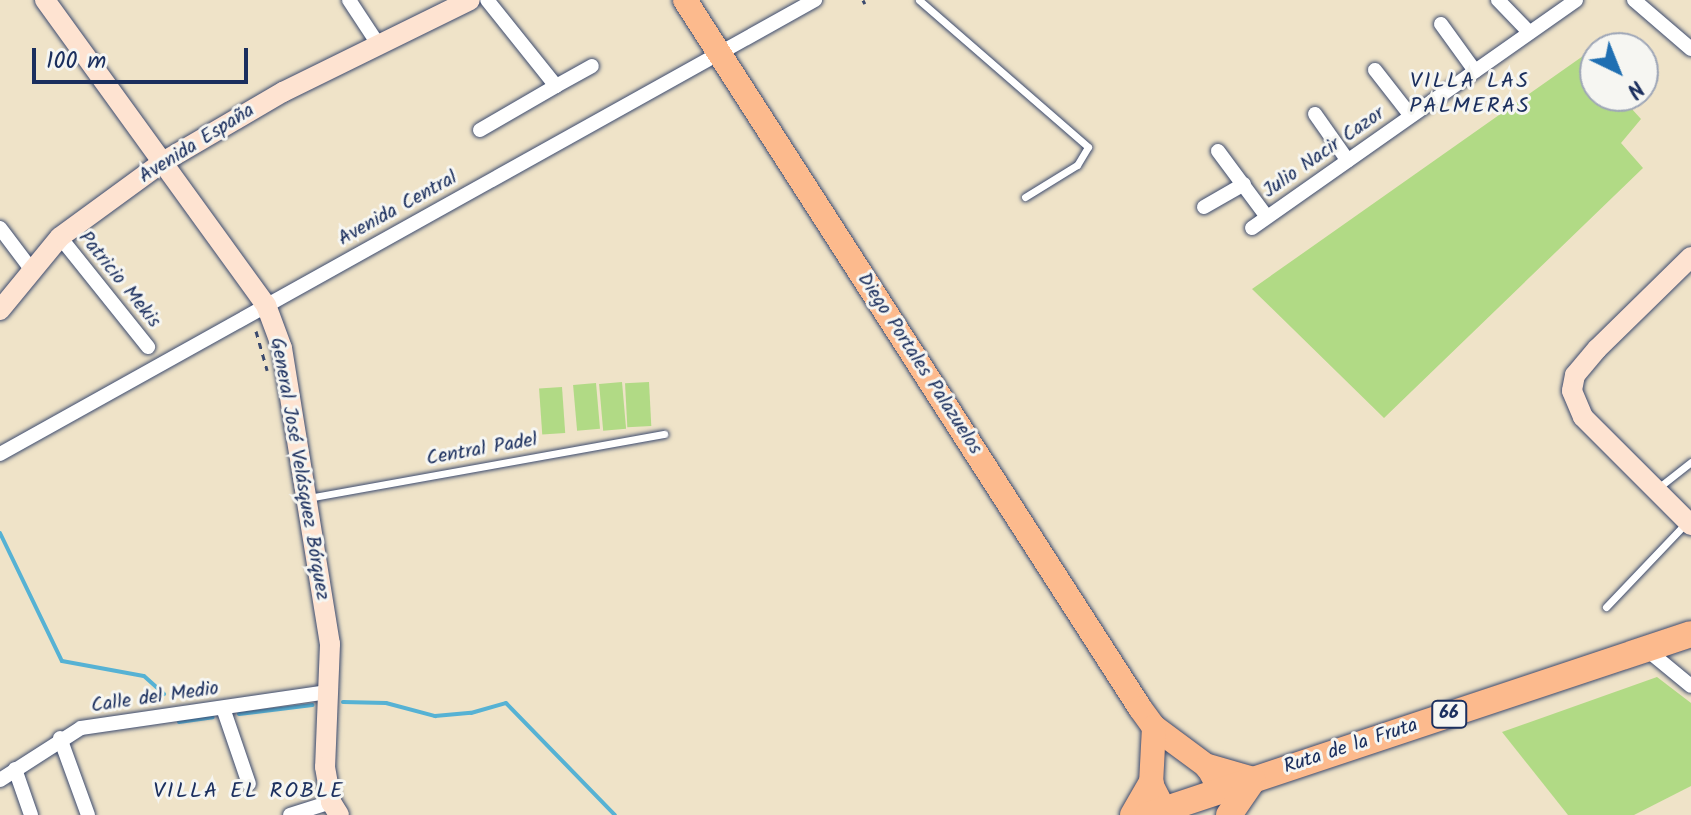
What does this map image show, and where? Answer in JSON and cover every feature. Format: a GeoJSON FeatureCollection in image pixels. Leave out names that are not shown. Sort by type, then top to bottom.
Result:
{"type":"FeatureCollection","features":[{"type":"Feature","properties":{"kind":"highway","name":"Ruta de la Fruta"},"geometry":{"type":"LineString","coordinates":[[1159,813],[1225,807],[1253,780],[1646,649],[1686,641]]}},
{"type":"Feature","properties":{"kind":"highway"},"geometry":{"type":"LineString","coordinates":[[1208,767],[1253,780]]}},
{"type":"Feature","properties":{"kind":"highway"},"geometry":{"type":"LineString","coordinates":[[1133,815],[1151,784]]}},
{"type":"Feature","properties":{"kind":"main road","name":"Diego Portales Palazuelos"},"geometry":{"type":"LineString","coordinates":[[685,0],[1154,727]]}},
{"type":"Feature","properties":{"kind":"main road"},"geometry":{"type":"LineString","coordinates":[[1154,727],[1208,767],[1225,807]]}},
{"type":"Feature","properties":{"kind":"main road"},"geometry":{"type":"LineString","coordinates":[[1154,727],[1151,784],[1159,813]]}},
{"type":"Feature","properties":{"kind":"street","name":"General José Velásquez Bórquez"},"geometry":{"type":"LineString","coordinates":[[45,0],[266,305],[282,348],[330,644],[325,767],[335,808]]}},
{"type":"Feature","properties":{"kind":"street"},"geometry":{"type":"LineString","coordinates":[[349,0],[378,44]]}},
{"type":"Feature","properties":{"kind":"street","name":"Avenida España"},"geometry":{"type":"LineString","coordinates":[[0,310],[60,237],[163,162],[283,92],[470,0]]}},
{"type":"Feature","properties":{"kind":"street"},"geometry":{"type":"LineString","coordinates":[[487,0],[556,86]]}},
{"type":"Feature","properties":{"kind":"street","name":"Avenida Central"},"geometry":{"type":"LineString","coordinates":[[0,454],[815,0]]}},
{"type":"Feature","properties":{"kind":"street"},"geometry":{"type":"LineString","coordinates":[[1498,0],[1529,32]]}},
{"type":"Feature","properties":{"kind":"street","name":"Julio Nacir Cazor"},"geometry":{"type":"LineString","coordinates":[[1252,228],[1576,0]]}},
{"type":"Feature","properties":{"kind":"street"},"geometry":{"type":"LineString","coordinates":[[1634,0],[1691,49]]}},
{"type":"Feature","properties":{"kind":"street"},"geometry":{"type":"LineString","coordinates":[[1441,24],[1475,71]]}},
{"type":"Feature","properties":{"kind":"street"},"geometry":{"type":"LineString","coordinates":[[480,130],[592,66]]}},
{"type":"Feature","properties":{"kind":"street"},"geometry":{"type":"LineString","coordinates":[[1375,70],[1411,116]]}},
{"type":"Feature","properties":{"kind":"street"},"geometry":{"type":"LineString","coordinates":[[1315,114],[1348,161]]}},
{"type":"Feature","properties":{"kind":"street"},"geometry":{"type":"LineString","coordinates":[[1218,151],[1267,217]]}},
{"type":"Feature","properties":{"kind":"street"},"geometry":{"type":"LineString","coordinates":[[1204,207],[1244,184]]}},
{"type":"Feature","properties":{"kind":"street"},"geometry":{"type":"LineString","coordinates":[[0,228],[31,269]]}},
{"type":"Feature","properties":{"kind":"street","name":"Patricio Mekis"},"geometry":{"type":"LineString","coordinates":[[60,237],[148,347]]}},
{"type":"Feature","properties":{"kind":"street"},"geometry":{"type":"LineString","coordinates":[[1690,523],[1583,417],[1572,391],[1575,375],[1597,349],[1691,257]]}},
{"type":"Feature","properties":{"kind":"street"},"geometry":{"type":"LineString","coordinates":[[1646,649],[1691,686]]}},
{"type":"Feature","properties":{"kind":"street","name":"Calle del Medio"},"geometry":{"type":"LineString","coordinates":[[0,780],[60,738],[81,728],[329,692]]}},
{"type":"Feature","properties":{"kind":"street"},"geometry":{"type":"LineString","coordinates":[[223,708],[249,784]]}},
{"type":"Feature","properties":{"kind":"street"},"geometry":{"type":"LineString","coordinates":[[60,738],[88,815]]}},
{"type":"Feature","properties":{"kind":"street"},"geometry":{"type":"LineString","coordinates":[[15,769],[31,815]]}},
{"type":"Feature","properties":{"kind":"street"},"geometry":{"type":"LineString","coordinates":[[290,815],[335,808]]}},
{"type":"Feature","properties":{"kind":"lane"},"geometry":{"type":"LineString","coordinates":[[919,0],[1088,147],[1077,165],[1025,197]]}},
{"type":"Feature","properties":{"kind":"lane","name":"Central Padel"},"geometry":{"type":"LineString","coordinates":[[306,498],[664,434]]}},
{"type":"Feature","properties":{"kind":"lane"},"geometry":{"type":"LineString","coordinates":[[1656,489],[1691,462]]}},
{"type":"Feature","properties":{"kind":"lane"},"geometry":{"type":"LineString","coordinates":[[1606,607],[1690,523]]}},
{"type":"Feature","properties":{"kind":"path"},"geometry":{"type":"LineString","coordinates":[[256,331],[270,385]]}},
{"type":"Feature","properties":{"kind":"green space"},"geometry":{"type":"Polygon","coordinates":[[[1579,59],[1579,112],[1635,112],[1641,119],[1621,143],[1643,168],[1384,418],[1252,289],[1579,59]]]}},
{"type":"Feature","properties":{"kind":"green space"},"geometry":{"type":"Polygon","coordinates":[[[622,382],[626,429],[603,431],[599,384],[622,382]]]}},
{"type":"Feature","properties":{"kind":"green space"},"geometry":{"type":"Polygon","coordinates":[[[649,382],[651,426],[627,427],[625,383],[649,382]]]}},
{"type":"Feature","properties":{"kind":"green space"},"geometry":{"type":"Polygon","coordinates":[[[596,383],[600,429],[577,431],[573,385],[596,383]]]}},
{"type":"Feature","properties":{"kind":"green space"},"geometry":{"type":"Polygon","coordinates":[[[562,387],[565,433],[542,434],[539,389],[562,387]]]}},
{"type":"Feature","properties":{"kind":"green space"},"geometry":{"type":"Polygon","coordinates":[[[1657,677],[1691,703],[1691,786],[1634,815],[1568,815],[1502,732],[1657,677]]]}},
{"type":"Feature","properties":{"kind":"waterway"},"geometry":{"type":"LineString","coordinates":[[0,533],[62,661],[144,676],[164,694]]}},
{"type":"Feature","properties":{"kind":"waterway"},"geometry":{"type":"LineString","coordinates":[[343,702],[386,703],[435,716],[471,713],[506,703],[615,815]]}},
{"type":"Feature","properties":{"kind":"waterway"},"geometry":{"type":"LineString","coordinates":[[239,714],[312,705]]}},
{"type":"Feature","properties":{"kind":"waterway"},"geometry":{"type":"LineString","coordinates":[[179,722],[213,717]]}},
{"type":"Feature","properties":{"kind":"district","name":"VILLA LAS PALMERAS"},"geometry":{"type":"Point","coordinates":[1470,94]}},
{"type":"Feature","properties":{"kind":"district","name":"VILLA EL ROBLE"},"geometry":{"type":"Point","coordinates":[249,792]}}]}
